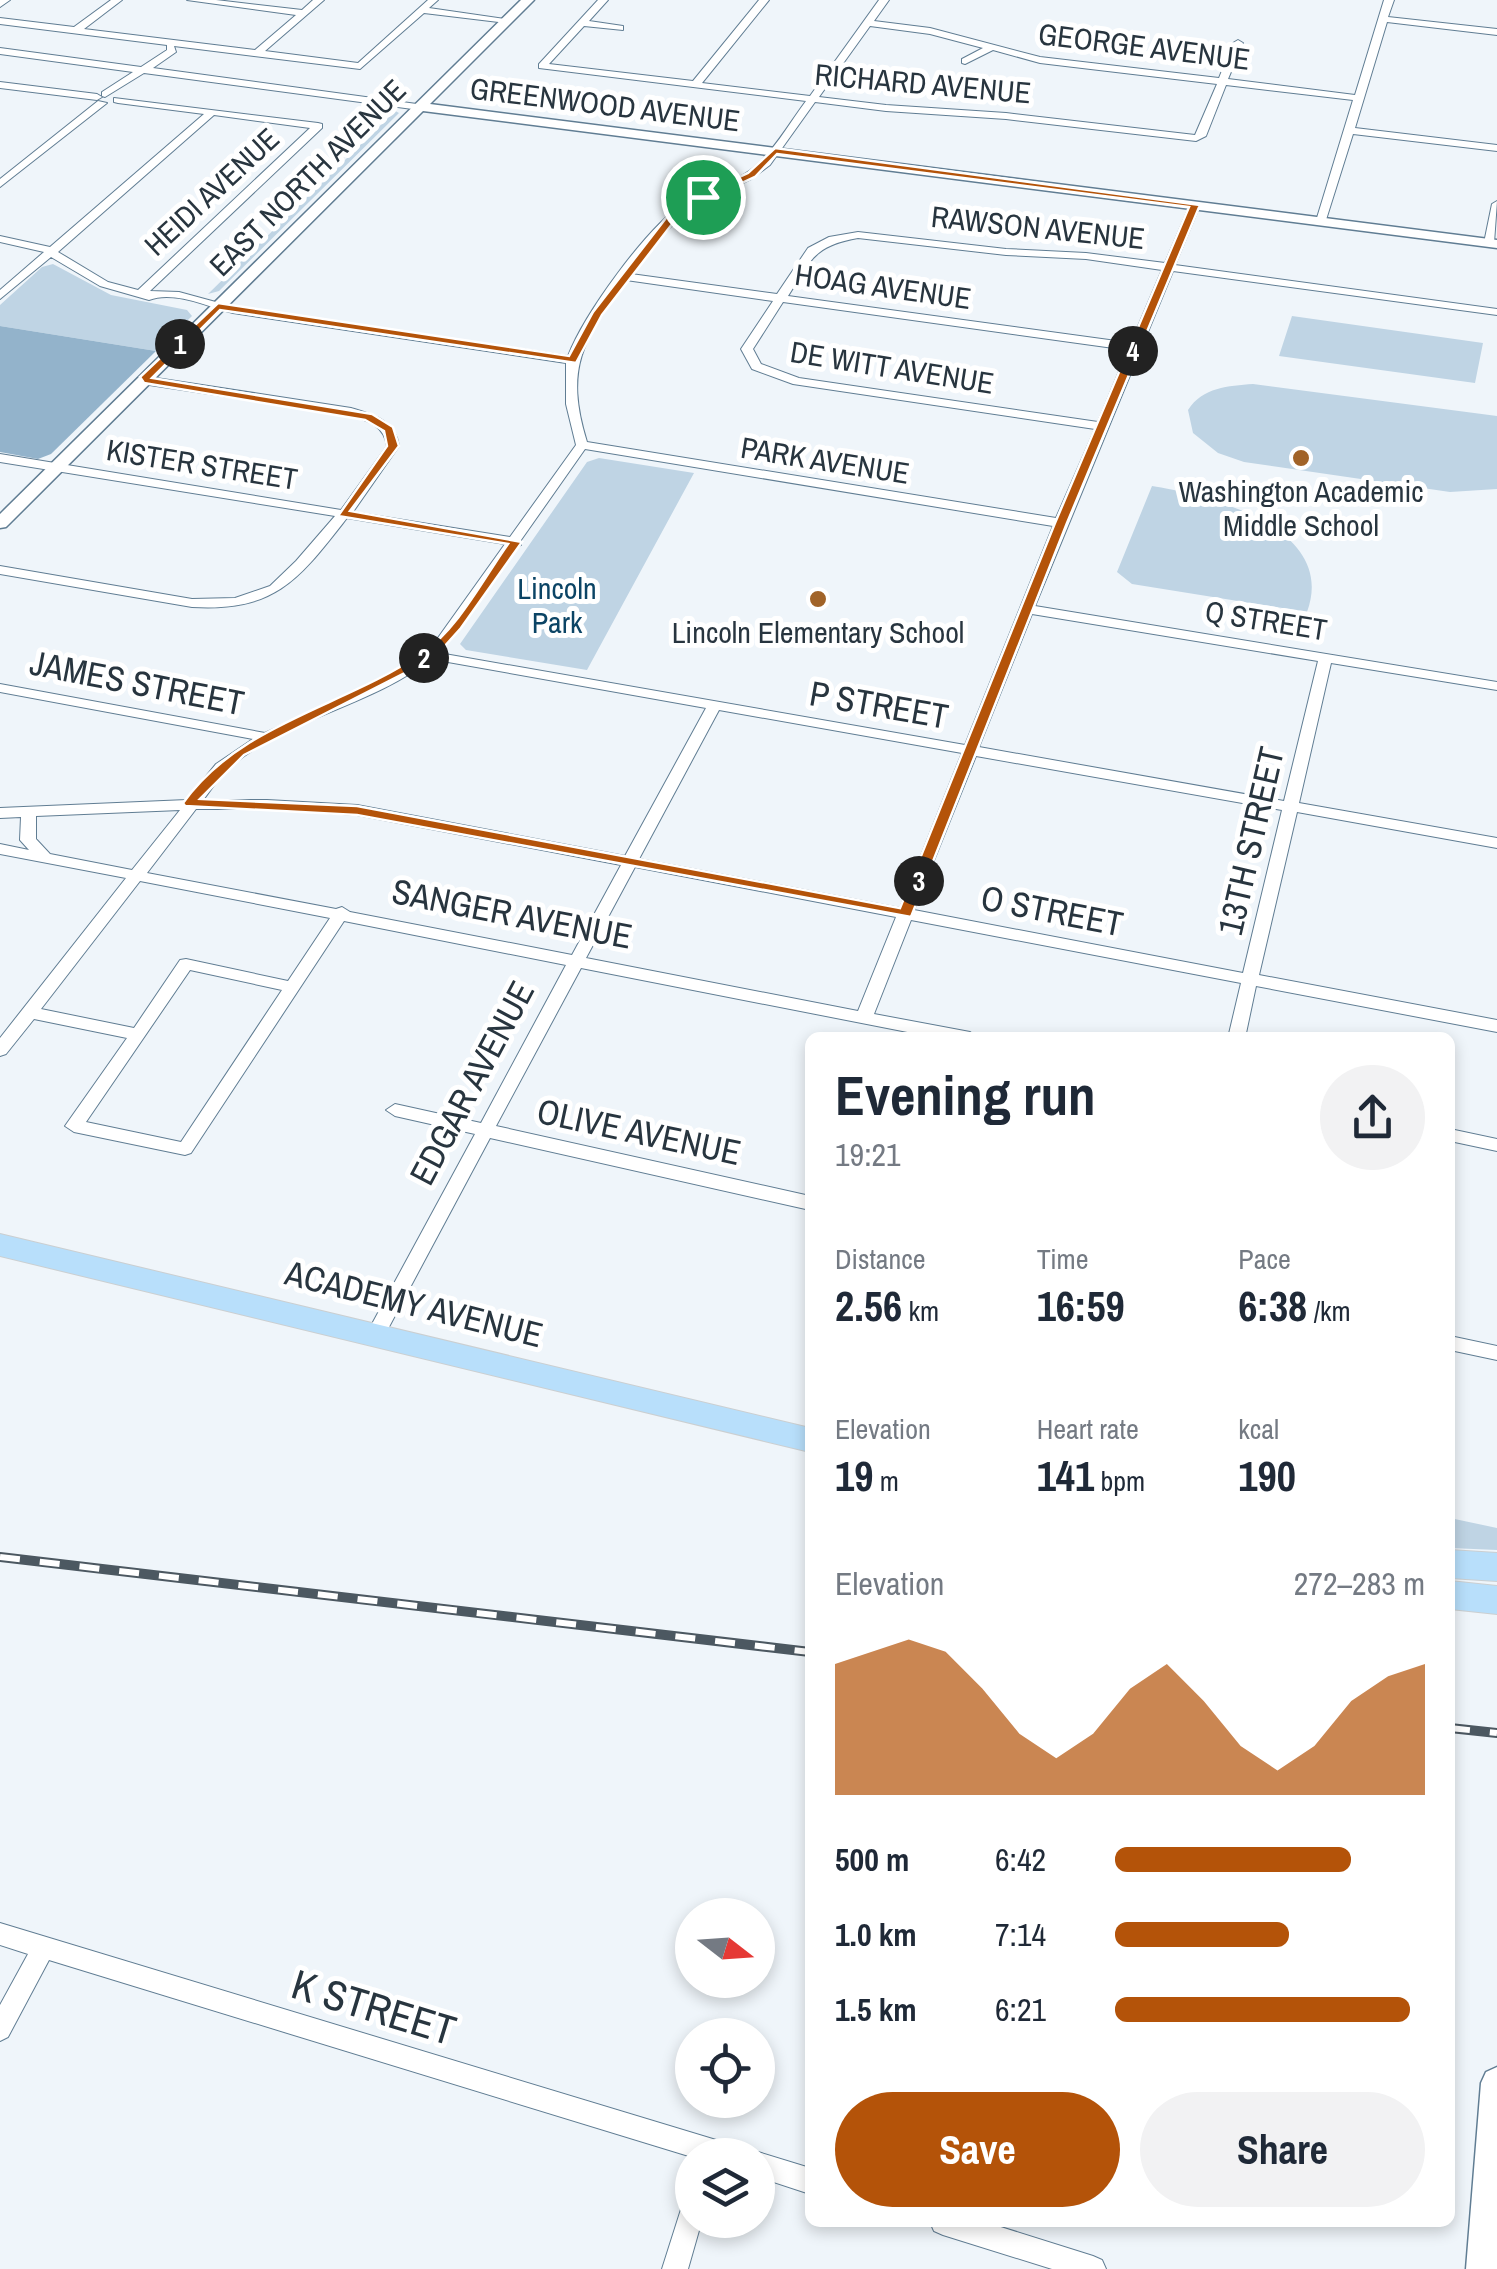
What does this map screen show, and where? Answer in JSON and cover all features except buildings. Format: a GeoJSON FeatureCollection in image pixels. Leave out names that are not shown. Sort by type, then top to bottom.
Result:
{"type":"FeatureCollection","features":[{"type":"Feature","properties":{"kind":"main road","name":"ACADEMY AVENUE"},"geometry":{"type":"LineString","coordinates":[[0,1245],[805,1439]]}},
{"type":"Feature","properties":{"kind":"main road"},"geometry":{"type":"LineString","coordinates":[[1455,1564],[1497,1567]]}},
{"type":"Feature","properties":{"kind":"main road"},"geometry":{"type":"LineString","coordinates":[[1455,1595],[1497,1600]]}},
{"type":"Feature","properties":{"kind":"street"},"geometry":{"type":"LineString","coordinates":[[76,30],[116,0]]}},
{"type":"Feature","properties":{"kind":"street"},"geometry":{"type":"LineString","coordinates":[[192,0],[304,14]]}},
{"type":"Feature","properties":{"kind":"street"},"geometry":{"type":"LineString","coordinates":[[257,53],[319,0]]}},
{"type":"Feature","properties":{"kind":"street","name":"EAST NORTH AVENUE"},"geometry":{"type":"LineString","coordinates":[[0,523],[420,107],[500,20],[528,0]]}},
{"type":"Feature","properties":{"kind":"street"},"geometry":{"type":"LineString","coordinates":[[581,24],[603,0]]}},
{"type":"Feature","properties":{"kind":"street"},"geometry":{"type":"LineString","coordinates":[[695,85],[764,0]]}},
{"type":"Feature","properties":{"kind":"street"},"geometry":{"type":"LineString","coordinates":[[0,1050],[221,766],[264,737],[395,676],[429,655],[456,625],[582,446],[576,430],[572,360],[584,334],[676,214],[752,175],[775,151],[884,0]]}},
{"type":"Feature","properties":{"kind":"street"},"geometry":{"type":"LineString","coordinates":[[1321,221],[1389,0]]}},
{"type":"Feature","properties":{"kind":"street"},"geometry":{"type":"LineString","coordinates":[[0,21],[360,66],[429,7],[437,15],[500,20]]}},
{"type":"Feature","properties":{"kind":"street"},"geometry":{"type":"LineString","coordinates":[[1383,19],[1497,32]]}},
{"type":"Feature","properties":{"kind":"street"},"geometry":{"type":"LineString","coordinates":[[581,24],[620,28]]}},
{"type":"Feature","properties":{"kind":"street","name":"RICHARD AVENUE"},"geometry":{"type":"LineString","coordinates":[[581,24],[542,66],[813,99],[1196,138],[1201,136],[1238,43]]}},
{"type":"Feature","properties":{"kind":"street","name":"GEORGE AVENUE"},"geometry":{"type":"LineString","coordinates":[[867,24],[944,34],[1040,60],[1359,98]]}},
{"type":"Feature","properties":{"kind":"street"},"geometry":{"type":"LineString","coordinates":[[0,184],[101,98],[160,62],[173,50],[173,45]]}},
{"type":"Feature","properties":{"kind":"street"},"geometry":{"type":"LineString","coordinates":[[965,61],[990,48]]}},
{"type":"Feature","properties":{"kind":"street"},"geometry":{"type":"LineString","coordinates":[[0,51],[420,107]]}},
{"type":"Feature","properties":{"kind":"street"},"geometry":{"type":"LineString","coordinates":[[118,98],[143,69]]}},
{"type":"Feature","properties":{"kind":"street"},"geometry":{"type":"LineString","coordinates":[[1,86],[212,112]]}},
{"type":"Feature","properties":{"kind":"street","name":"GREENWOOD AVENUE"},"geometry":{"type":"LineString","coordinates":[[420,107],[1493,243]]}},
{"type":"Feature","properties":{"kind":"street"},"geometry":{"type":"LineString","coordinates":[[0,296],[212,112]]}},
{"type":"Feature","properties":{"kind":"street","name":"HEIDI AVENUE"},"geometry":{"type":"LineString","coordinates":[[142,294],[318,126],[212,112]]}},
{"type":"Feature","properties":{"kind":"street"},"geometry":{"type":"LineString","coordinates":[[1348,130],[1497,148]]}},
{"type":"Feature","properties":{"kind":"street"},"geometry":{"type":"LineString","coordinates":[[1493,243],[1497,204]]}},
{"type":"Feature","properties":{"kind":"street"},"geometry":{"type":"LineString","coordinates":[[864,1017],[1061,523],[1195,205]]}},
{"type":"Feature","properties":{"kind":"street","name":"RAWSON AVENUE"},"geometry":{"type":"LineString","coordinates":[[779,298],[812,250],[833,239],[858,235],[1168,268],[1497,312]]}},
{"type":"Feature","properties":{"kind":"street"},"geometry":{"type":"LineString","coordinates":[[0,239],[49,252],[104,284],[200,307],[218,306],[572,360]]}},
{"type":"Feature","properties":{"kind":"street","name":"HOAG AVENUE"},"geometry":{"type":"LineString","coordinates":[[625,276],[1134,347]]}},
{"type":"Feature","properties":{"kind":"street","name":"DE WITT AVENUE"},"geometry":{"type":"LineString","coordinates":[[779,298],[747,349],[749,358],[765,372],[797,381],[1102,426]]}},
{"type":"Feature","properties":{"kind":"street"},"geometry":{"type":"LineString","coordinates":[[0,570],[192,603],[239,602],[275,589],[293,574],[393,446],[389,429],[382,423],[351,412],[144,380]]}},
{"type":"Feature","properties":{"kind":"street","name":"PARK AVENUE"},"geometry":{"type":"LineString","coordinates":[[582,446],[1061,523]]}},
{"type":"Feature","properties":{"kind":"street","name":"KISTER STREET"},"geometry":{"type":"LineString","coordinates":[[0,458],[516,542]]}},
{"type":"Feature","properties":{"kind":"street","name":"Q STREET"},"geometry":{"type":"LineString","coordinates":[[1026,609],[1497,686]]}},
{"type":"Feature","properties":{"kind":"street","name":"P STREET"},"geometry":{"type":"LineString","coordinates":[[429,655],[1497,843]]}},
{"type":"Feature","properties":{"kind":"street","name":"13TH STREET"},"geometry":{"type":"LineString","coordinates":[[1237,1032],[1325,658]]}},
{"type":"Feature","properties":{"kind":"street","name":"JAMES STREET"},"geometry":{"type":"LineString","coordinates":[[0,688],[264,737]]}},
{"type":"Feature","properties":{"kind":"street","name":"EDGAR AVENUE"},"geometry":{"type":"LineString","coordinates":[[375,1335],[714,706]]}},
{"type":"Feature","properties":{"kind":"street","name":"O STREET"},"geometry":{"type":"LineString","coordinates":[[0,813],[190,803],[357,810],[1497,1026]]}},
{"type":"Feature","properties":{"kind":"street"},"geometry":{"type":"LineString","coordinates":[[29,812],[28,840],[42,854]]}},
{"type":"Feature","properties":{"kind":"street","name":"SANGER AVENUE"},"geometry":{"type":"LineString","coordinates":[[0,849],[342,912],[940,1032]]}},
{"type":"Feature","properties":{"kind":"street"},"geometry":{"type":"LineString","coordinates":[[293,987],[186,964],[74,1126],[185,1149],[293,987],[342,912]]}},
{"type":"Feature","properties":{"kind":"street"},"geometry":{"type":"LineString","coordinates":[[29,1012],[138,1035]]}},
{"type":"Feature","properties":{"kind":"street","name":"OLIVE AVENUE"},"geometry":{"type":"LineString","coordinates":[[395,1110],[805,1202]]}},
{"type":"Feature","properties":{"kind":"street"},"geometry":{"type":"LineString","coordinates":[[1455,1136],[1497,1145]]}},
{"type":"Feature","properties":{"kind":"street"},"geometry":{"type":"LineString","coordinates":[[1455,1344],[1497,1353]]}},
{"type":"Feature","properties":{"kind":"street","name":"K STREET"},"geometry":{"type":"LineString","coordinates":[[0,1934],[675,2141]]}},
{"type":"Feature","properties":{"kind":"street"},"geometry":{"type":"LineString","coordinates":[[0,2029],[44,1947]]}},
{"type":"Feature","properties":{"kind":"street"},"geometry":{"type":"LineString","coordinates":[[1483,2269],[1497,2083]]}},
{"type":"Feature","properties":{"kind":"street"},"geometry":{"type":"LineString","coordinates":[[775,2170],[805,2179]]}},
{"type":"Feature","properties":{"kind":"street"},"geometry":{"type":"LineString","coordinates":[[959,2227],[1093,2269]]}},
{"type":"Feature","properties":{"kind":"street"},"geometry":{"type":"LineString","coordinates":[[674,2269],[684,2238]]}},
{"type":"Feature","properties":{"kind":"green space"},"geometry":{"type":"Polygon","coordinates":[[[388,107],[399,113],[219,291],[208,294],[393,113],[388,107]]]}},
{"type":"Feature","properties":{"kind":"green space"},"geometry":{"type":"Polygon","coordinates":[[[53,264],[111,295],[187,310],[192,316],[156,351],[0,326],[0,305],[42,267],[53,264]]]}},
{"type":"Feature","properties":{"kind":"green space"},"geometry":{"type":"Polygon","coordinates":[[[1292,316],[1483,343],[1475,383],[1279,356],[1292,316]]]}},
{"type":"Feature","properties":{"kind":"green space"},"geometry":{"type":"Polygon","coordinates":[[[1253,384],[1497,416],[1497,489],[1450,492],[1244,462],[1218,453],[1193,433],[1188,410],[1194,402],[1225,387],[1253,384]]]}},
{"type":"Feature","properties":{"kind":"green space","name":"Lincoln Park"},"geometry":{"type":"Polygon","coordinates":[[[599,458],[694,473],[587,670],[466,650],[460,644],[587,462],[599,458]]]}},
{"type":"Feature","properties":{"kind":"green space"},"geometry":{"type":"Polygon","coordinates":[[[1152,486],[1235,508],[1287,538],[1304,558],[1312,583],[1307,612],[1132,584],[1117,572],[1152,486]]]}},
{"type":"Feature","properties":{"kind":"green space"},"geometry":{"type":"Polygon","coordinates":[[[1455,1519],[1497,1528],[1497,1550],[1455,1548],[1455,1519]]]}},
{"type":"Feature","properties":{"kind":"shaded area"},"geometry":{"type":"Polygon","coordinates":[[[0,326],[156,351],[51,454],[38,459],[0,452],[0,326]]]}},
{"type":"Feature","properties":{"kind":"railway"},"geometry":{"type":"LineString","coordinates":[[0,1557],[805,1651]]}},
{"type":"Feature","properties":{"kind":"railway"},"geometry":{"type":"LineString","coordinates":[[1455,1729],[1497,1733]]}},
{"type":"Feature","properties":{"kind":"place","name":"Washington Academic Middle School"},"geometry":{"type":"Point","coordinates":[1301,458]}},
{"type":"Feature","properties":{"kind":"place","name":"Lincoln Elementary School"},"geometry":{"type":"Point","coordinates":[818,599]}},
{"type":"Feature","properties":{"kind":"route"},"geometry":{"type":"LineString","coordinates":[[775,151],[1195,205],[999,675],[906,914],[357,810],[190,803],[205,782],[239,752],[310,714],[395,676],[429,655],[456,625],[516,542],[342,513],[389,456],[393,438],[382,423],[351,412],[144,380],[218,306],[572,360],[597,314],[670,220],[703,197],[752,175],[775,151]]}}]}
